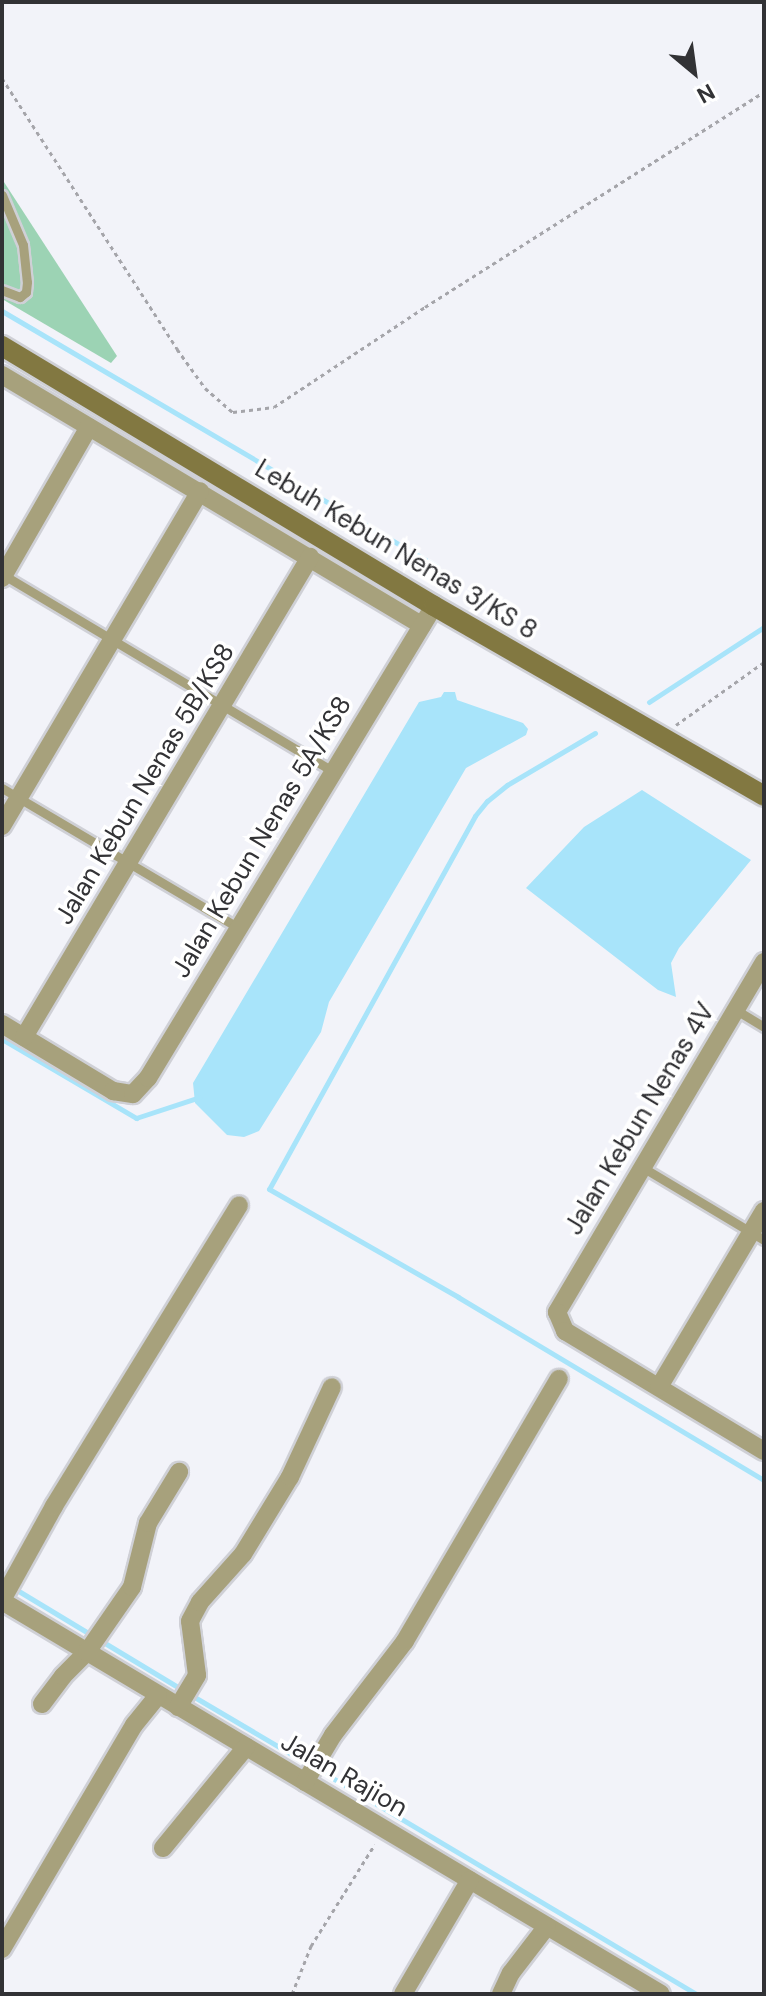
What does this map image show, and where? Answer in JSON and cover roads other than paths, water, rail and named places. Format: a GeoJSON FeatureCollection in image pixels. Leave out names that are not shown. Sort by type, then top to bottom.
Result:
{"type":"FeatureCollection","features":[{"type":"Feature","properties":{"kind":"street","name":"Lebuh Kebun Nenas 3/KS 8"},"geometry":{"type":"LineString","coordinates":[[2,346],[434,606],[764,796]]}},
{"type":"Feature","properties":{"kind":"street"},"geometry":{"type":"LineString","coordinates":[[2,375],[422,625]]}},
{"type":"Feature","properties":{"kind":"street"},"geometry":{"type":"LineString","coordinates":[[3,576],[89,427]]}},
{"type":"Feature","properties":{"kind":"street"},"geometry":{"type":"LineString","coordinates":[[2,826],[200,491]]}},
{"type":"Feature","properties":{"kind":"street","name":"Jalan Kebun Nenas 5B/KS8"},"geometry":{"type":"LineString","coordinates":[[24,1037],[310,557]]}},
{"type":"Feature","properties":{"kind":"street","name":"Jalan Kebun Nenas 5A/KS8"},"geometry":{"type":"LineString","coordinates":[[24,1037],[113,1091],[133,1094],[148,1078],[434,606]]}},
{"type":"Feature","properties":{"kind":"street","name":"Jalan Kebun Nenas 4V"},"geometry":{"type":"LineString","coordinates":[[659,1387],[565,1331],[557,1312],[764,962]]}},
{"type":"Feature","properties":{"kind":"street"},"geometry":{"type":"LineString","coordinates":[[2,1024],[24,1037]]}},
{"type":"Feature","properties":{"kind":"street"},"geometry":{"type":"LineString","coordinates":[[5,1593],[239,1205]]}},
{"type":"Feature","properties":{"kind":"street"},"geometry":{"type":"LineString","coordinates":[[764,1211],[758,1236],[659,1387],[764,1451]]}},
{"type":"Feature","properties":{"kind":"street"},"geometry":{"type":"LineString","coordinates":[[307,1779],[318,1757],[405,1641],[559,1379]]}},
{"type":"Feature","properties":{"kind":"street"},"geometry":{"type":"LineString","coordinates":[[180,1705],[193,1686],[198,1663],[190,1621],[200,1602],[243,1554],[290,1477],[332,1387]]}},
{"type":"Feature","properties":{"kind":"street"},"geometry":{"type":"LineString","coordinates":[[42,1704],[89,1648],[132,1587],[148,1523],[179,1472]]}},
{"type":"Feature","properties":{"kind":"street","name":"Jalan Rajion"},"geometry":{"type":"LineString","coordinates":[[5,1593],[89,1648],[153,1702],[180,1705],[246,1747],[307,1779],[468,1884],[547,1926],[661,1994]]}},
{"type":"Feature","properties":{"kind":"street"},"geometry":{"type":"LineString","coordinates":[[2,1949],[134,1725],[153,1702]]}},
{"type":"Feature","properties":{"kind":"street"},"geometry":{"type":"LineString","coordinates":[[163,1848],[246,1747]]}},
{"type":"Feature","properties":{"kind":"street"},"geometry":{"type":"LineString","coordinates":[[403,1994],[468,1884]]}},
{"type":"Feature","properties":{"kind":"street"},"geometry":{"type":"LineString","coordinates":[[501,1994],[511,1973],[547,1926]]}},
{"type":"Feature","properties":{"kind":"lane"},"geometry":{"type":"LineString","coordinates":[[2,195],[23,245],[27,282],[26,292],[20,297],[2,290]]}},
{"type":"Feature","properties":{"kind":"lane"},"geometry":{"type":"LineString","coordinates":[[3,576],[333,771]]}},
{"type":"Feature","properties":{"kind":"lane"},"geometry":{"type":"LineString","coordinates":[[2,788],[237,927]]}},
{"type":"Feature","properties":{"kind":"lane"},"geometry":{"type":"LineString","coordinates":[[736,1010],[764,1027]]}},
{"type":"Feature","properties":{"kind":"lane"},"geometry":{"type":"LineString","coordinates":[[642,1167],[758,1236]]}},
{"type":"Feature","properties":{"kind":"water"},"geometry":{"type":"Polygon","coordinates":[[[444,692],[455,692],[457,700],[523,723],[528,729],[526,735],[466,768],[329,1002],[321,1032],[259,1131],[244,1137],[227,1135],[195,1103],[193,1083],[419,702],[441,697],[444,692]]]}},
{"type":"Feature","properties":{"kind":"water"},"geometry":{"type":"Polygon","coordinates":[[[642,790],[751,860],[679,948],[671,963],[676,997],[658,990],[526,888],[584,827],[642,790]]]}},
{"type":"Feature","properties":{"kind":"waterway"},"geometry":{"type":"LineString","coordinates":[[2,311],[436,566],[440,575]]}},
{"type":"Feature","properties":{"kind":"waterway"},"geometry":{"type":"LineString","coordinates":[[649,702],[764,627]]}},
{"type":"Feature","properties":{"kind":"waterway"},"geometry":{"type":"LineString","coordinates":[[595,733],[507,785],[487,801],[475,816],[269,1189],[458,1297],[764,1480]]}},
{"type":"Feature","properties":{"kind":"waterway"},"geometry":{"type":"LineString","coordinates":[[2,1039],[136,1118],[200,1097]]}},
{"type":"Feature","properties":{"kind":"waterway"},"geometry":{"type":"LineString","coordinates":[[2,1581],[183,1690]]}},
{"type":"Feature","properties":{"kind":"waterway"},"geometry":{"type":"LineString","coordinates":[[191,1695],[310,1765]]}},
{"type":"Feature","properties":{"kind":"waterway"},"geometry":{"type":"LineString","coordinates":[[319,1770],[696,1994]]}}]}
